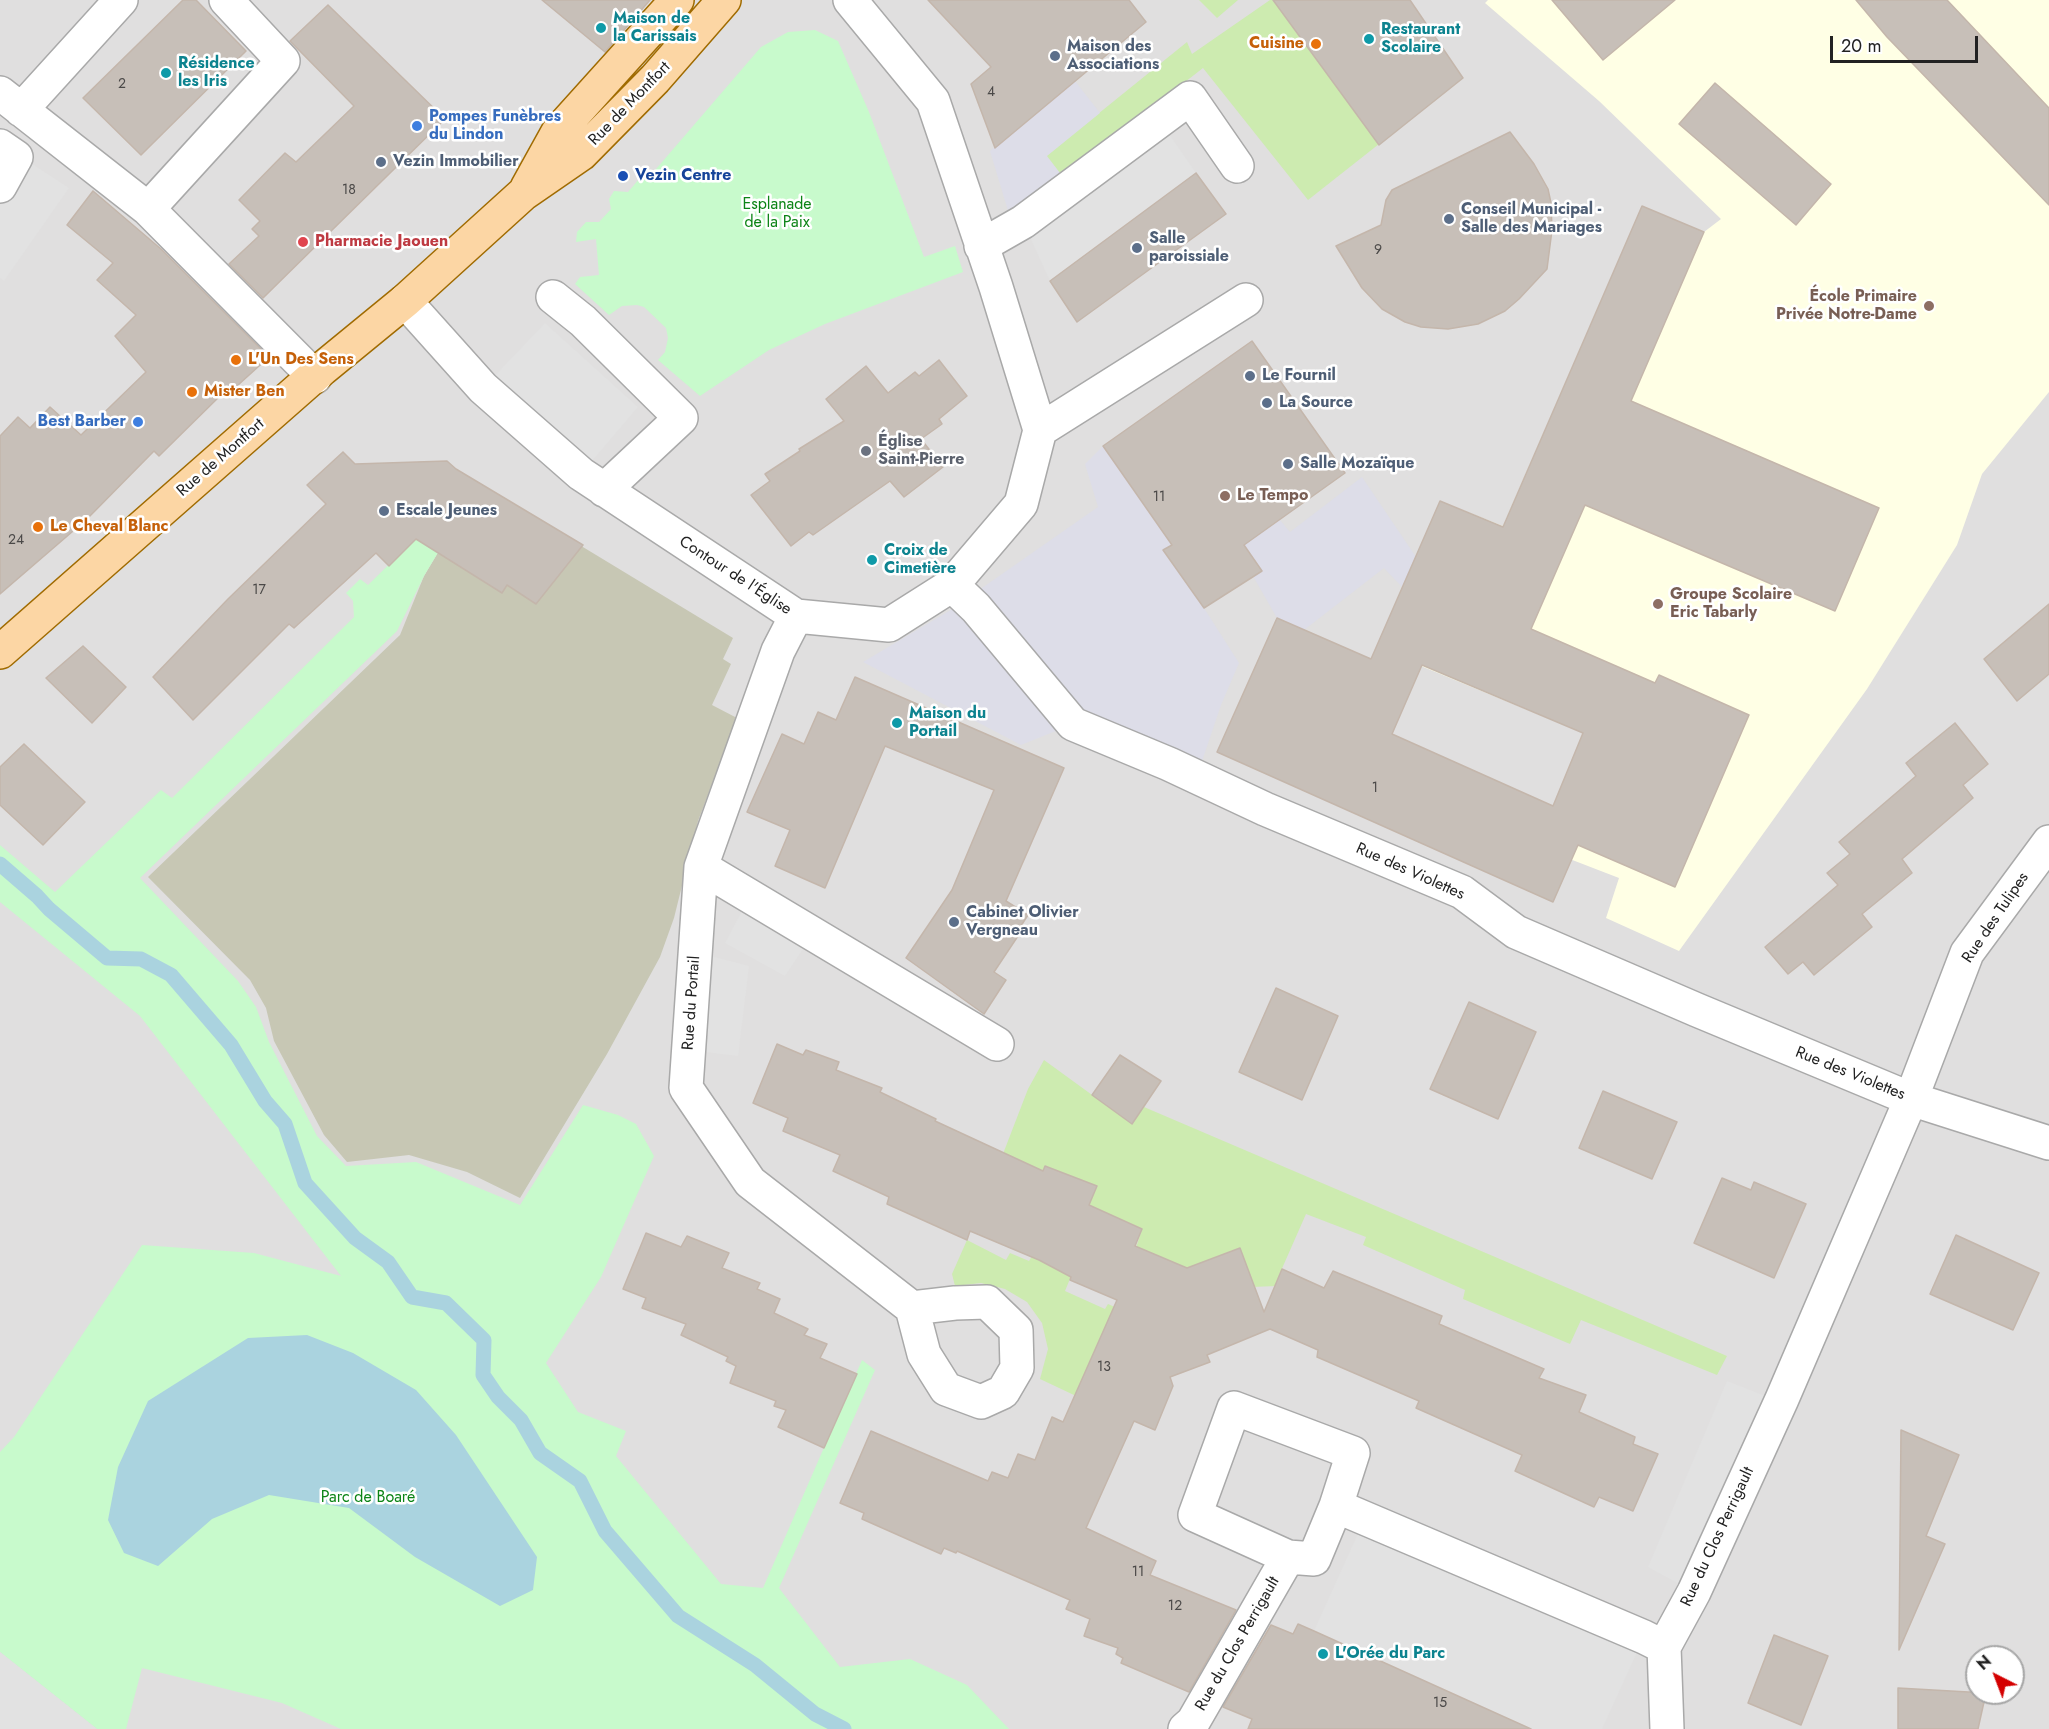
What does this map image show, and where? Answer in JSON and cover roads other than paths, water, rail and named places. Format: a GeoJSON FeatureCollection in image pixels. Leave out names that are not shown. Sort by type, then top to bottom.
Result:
{"type":"FeatureCollection","features":[{"type":"Feature","properties":{"kind":"main road","name":"Rue de Montfort"},"geometry":{"type":"LineString","coordinates":[[523,194],[558,132],[677,0]]}},
{"type":"Feature","properties":{"kind":"main road","name":"Rue de Montfort"},"geometry":{"type":"LineString","coordinates":[[0,652],[315,376],[405,301],[523,194],[581,154],[655,80],[724,0]]}},
{"type":"Feature","properties":{"kind":"street"},"geometry":{"type":"LineString","coordinates":[[122,0],[10,101],[148,209],[315,376]]}},
{"type":"Feature","properties":{"kind":"street"},"geometry":{"type":"LineString","coordinates":[[148,209],[283,61],[226,0]]}},
{"type":"Feature","properties":{"kind":"street"},"geometry":{"type":"LineString","coordinates":[[850,0],[933,101],[1040,430],[1246,300]]}},
{"type":"Feature","properties":{"kind":"street"},"geometry":{"type":"LineString","coordinates":[[981,246],[1023,222],[1190,98],[1236,166]]}},
{"type":"Feature","properties":{"kind":"street"},"geometry":{"type":"LineString","coordinates":[[0,146],[16,158],[0,186]]}},
{"type":"Feature","properties":{"kind":"street"},"geometry":{"type":"LineString","coordinates":[[554,297],[583,321],[681,418],[604,490]]}},
{"type":"Feature","properties":{"kind":"street","name":"Contour de l'Église"},"geometry":{"type":"LineString","coordinates":[[405,301],[483,388],[581,474],[796,616],[889,625],[952,585],[1021,504],[1040,430]]}},
{"type":"Feature","properties":{"kind":"street","name":"Rue des Violettes"},"geometry":{"type":"LineString","coordinates":[[952,585],[976,608],[1073,724],[1169,764],[1265,810],[1462,892],[1516,932],[1696,1010],[1911,1099],[2049,1143]]}},
{"type":"Feature","properties":{"kind":"street","name":"Rue du Portail"},"geometry":{"type":"LineString","coordinates":[[796,616],[778,651],[701,867],[686,1088],[750,1182],[912,1308]]}},
{"type":"Feature","properties":{"kind":"street","name":"Rue des Tulipes"},"geometry":{"type":"LineString","coordinates":[[1911,1099],[1967,953],[2049,842]]}},
{"type":"Feature","properties":{"kind":"street"},"geometry":{"type":"LineString","coordinates":[[701,867],[997,1044]]}},
{"type":"Feature","properties":{"kind":"street","name":"Rue du Clos Perrigault"},"geometry":{"type":"LineString","coordinates":[[1664,1647],[1694,1592],[1782,1399],[1911,1099]]}},
{"type":"Feature","properties":{"kind":"street","name":"Rue du Clos Perrigault"},"geometry":{"type":"LineString","coordinates":[[1234,1408],[1353,1453],[1336,1506],[1314,1559],[1288,1557],[1195,1515],[1234,1408]]}},
{"type":"Feature","properties":{"kind":"street"},"geometry":{"type":"LineString","coordinates":[[1336,1506],[1634,1632],[1664,1647],[1667,1729]]}},
{"type":"Feature","properties":{"kind":"street","name":"Rue du Clos Perrigault"},"geometry":{"type":"LineString","coordinates":[[1185,1729],[1194,1722],[1288,1557]]}},
{"type":"Feature","properties":{"kind":"water"},"geometry":{"type":"Polygon","coordinates":[[[307,1335],[353,1353],[416,1390],[456,1435],[537,1557],[533,1590],[500,1606],[415,1557],[349,1508],[269,1495],[212,1519],[158,1566],[124,1553],[108,1520],[118,1467],[148,1401],[248,1338],[307,1335]]]}},
{"type":"Feature","properties":{"kind":"waterway"},"geometry":{"type":"LineString","coordinates":[[0,864],[107,958],[141,959],[171,975],[231,1045],[265,1101],[285,1124],[305,1183],[355,1238],[388,1262],[412,1297],[446,1303],[484,1340],[483,1375],[498,1397],[521,1420],[540,1453],[580,1481],[605,1531],[678,1616],[755,1665],[815,1714],[844,1729]]}},
{"type":"Feature","properties":{"kind":"place","name":"Maison de la Carissais"},"geometry":{"type":"Point","coordinates":[601,28]}},
{"type":"Feature","properties":{"kind":"place","name":"Restaurant Scolaire"},"geometry":{"type":"Point","coordinates":[1369,39]}},
{"type":"Feature","properties":{"kind":"place","name":"Cuisine"},"geometry":{"type":"Point","coordinates":[1316,44]}},
{"type":"Feature","properties":{"kind":"place","name":"Maison des Associations"},"geometry":{"type":"Point","coordinates":[1055,56]}},
{"type":"Feature","properties":{"kind":"place","name":"Résidence les Iris"},"geometry":{"type":"Point","coordinates":[166,73]}},
{"type":"Feature","properties":{"kind":"place","name":"Pompes Funèbres du Lindon"},"geometry":{"type":"Point","coordinates":[417,126]}},
{"type":"Feature","properties":{"kind":"place","name":"Vezin Immobilier"},"geometry":{"type":"Point","coordinates":[381,162]}},
{"type":"Feature","properties":{"kind":"place","name":"Vezin Centre"},"geometry":{"type":"Point","coordinates":[623,176]}},
{"type":"Feature","properties":{"kind":"place","name":"Conseil Municipal - Salle des Mariages"},"geometry":{"type":"Point","coordinates":[1449,219]}},
{"type":"Feature","properties":{"kind":"place","name":"Pharmacie Jaouen"},"geometry":{"type":"Point","coordinates":[303,242]}},
{"type":"Feature","properties":{"kind":"place","name":"Salle paroissiale"},"geometry":{"type":"Point","coordinates":[1137,248]}},
{"type":"Feature","properties":{"kind":"place","name":"École Primaire Privée Notre-Dame"},"geometry":{"type":"Point","coordinates":[1929,306]}},
{"type":"Feature","properties":{"kind":"place","name":"L'Un Des Sens"},"geometry":{"type":"Point","coordinates":[236,360]}},
{"type":"Feature","properties":{"kind":"place","name":"Le Fournil"},"geometry":{"type":"Point","coordinates":[1250,376]}},
{"type":"Feature","properties":{"kind":"place","name":"Mister Ben"},"geometry":{"type":"Point","coordinates":[192,392]}},
{"type":"Feature","properties":{"kind":"place","name":"La Source"},"geometry":{"type":"Point","coordinates":[1267,403]}},
{"type":"Feature","properties":{"kind":"place","name":"Best Barber"},"geometry":{"type":"Point","coordinates":[138,422]}},
{"type":"Feature","properties":{"kind":"place","name":"Église Saint-Pierre"},"geometry":{"type":"Point","coordinates":[866,451]}},
{"type":"Feature","properties":{"kind":"place","name":"Salle Mozaïque"},"geometry":{"type":"Point","coordinates":[1288,464]}},
{"type":"Feature","properties":{"kind":"place","name":"Le Tempo"},"geometry":{"type":"Point","coordinates":[1225,496]}},
{"type":"Feature","properties":{"kind":"place","name":"Escale Jeunes"},"geometry":{"type":"Point","coordinates":[384,511]}},
{"type":"Feature","properties":{"kind":"place","name":"Le Cheval Blanc"},"geometry":{"type":"Point","coordinates":[38,527]}},
{"type":"Feature","properties":{"kind":"place","name":"Croix de Cimetière"},"geometry":{"type":"Point","coordinates":[872,560]}},
{"type":"Feature","properties":{"kind":"place","name":"Groupe Scolaire Eric Tabarly"},"geometry":{"type":"Point","coordinates":[1658,604]}},
{"type":"Feature","properties":{"kind":"place","name":"Maison du Portail"},"geometry":{"type":"Point","coordinates":[897,723]}},
{"type":"Feature","properties":{"kind":"place","name":"Cabinet Olivier Vergneau"},"geometry":{"type":"Point","coordinates":[954,922]}},
{"type":"Feature","properties":{"kind":"place","name":"L'Orée du Parc"},"geometry":{"type":"Point","coordinates":[1323,1654]}},
{"type":"Feature","properties":{"kind":"park label","name":"Esplanade de la Paix"},"geometry":{"type":"Point","coordinates":[777,214]}},
{"type":"Feature","properties":{"kind":"park label","name":"Parc de Boaré"},"geometry":{"type":"Point","coordinates":[368,1498]}}]}
